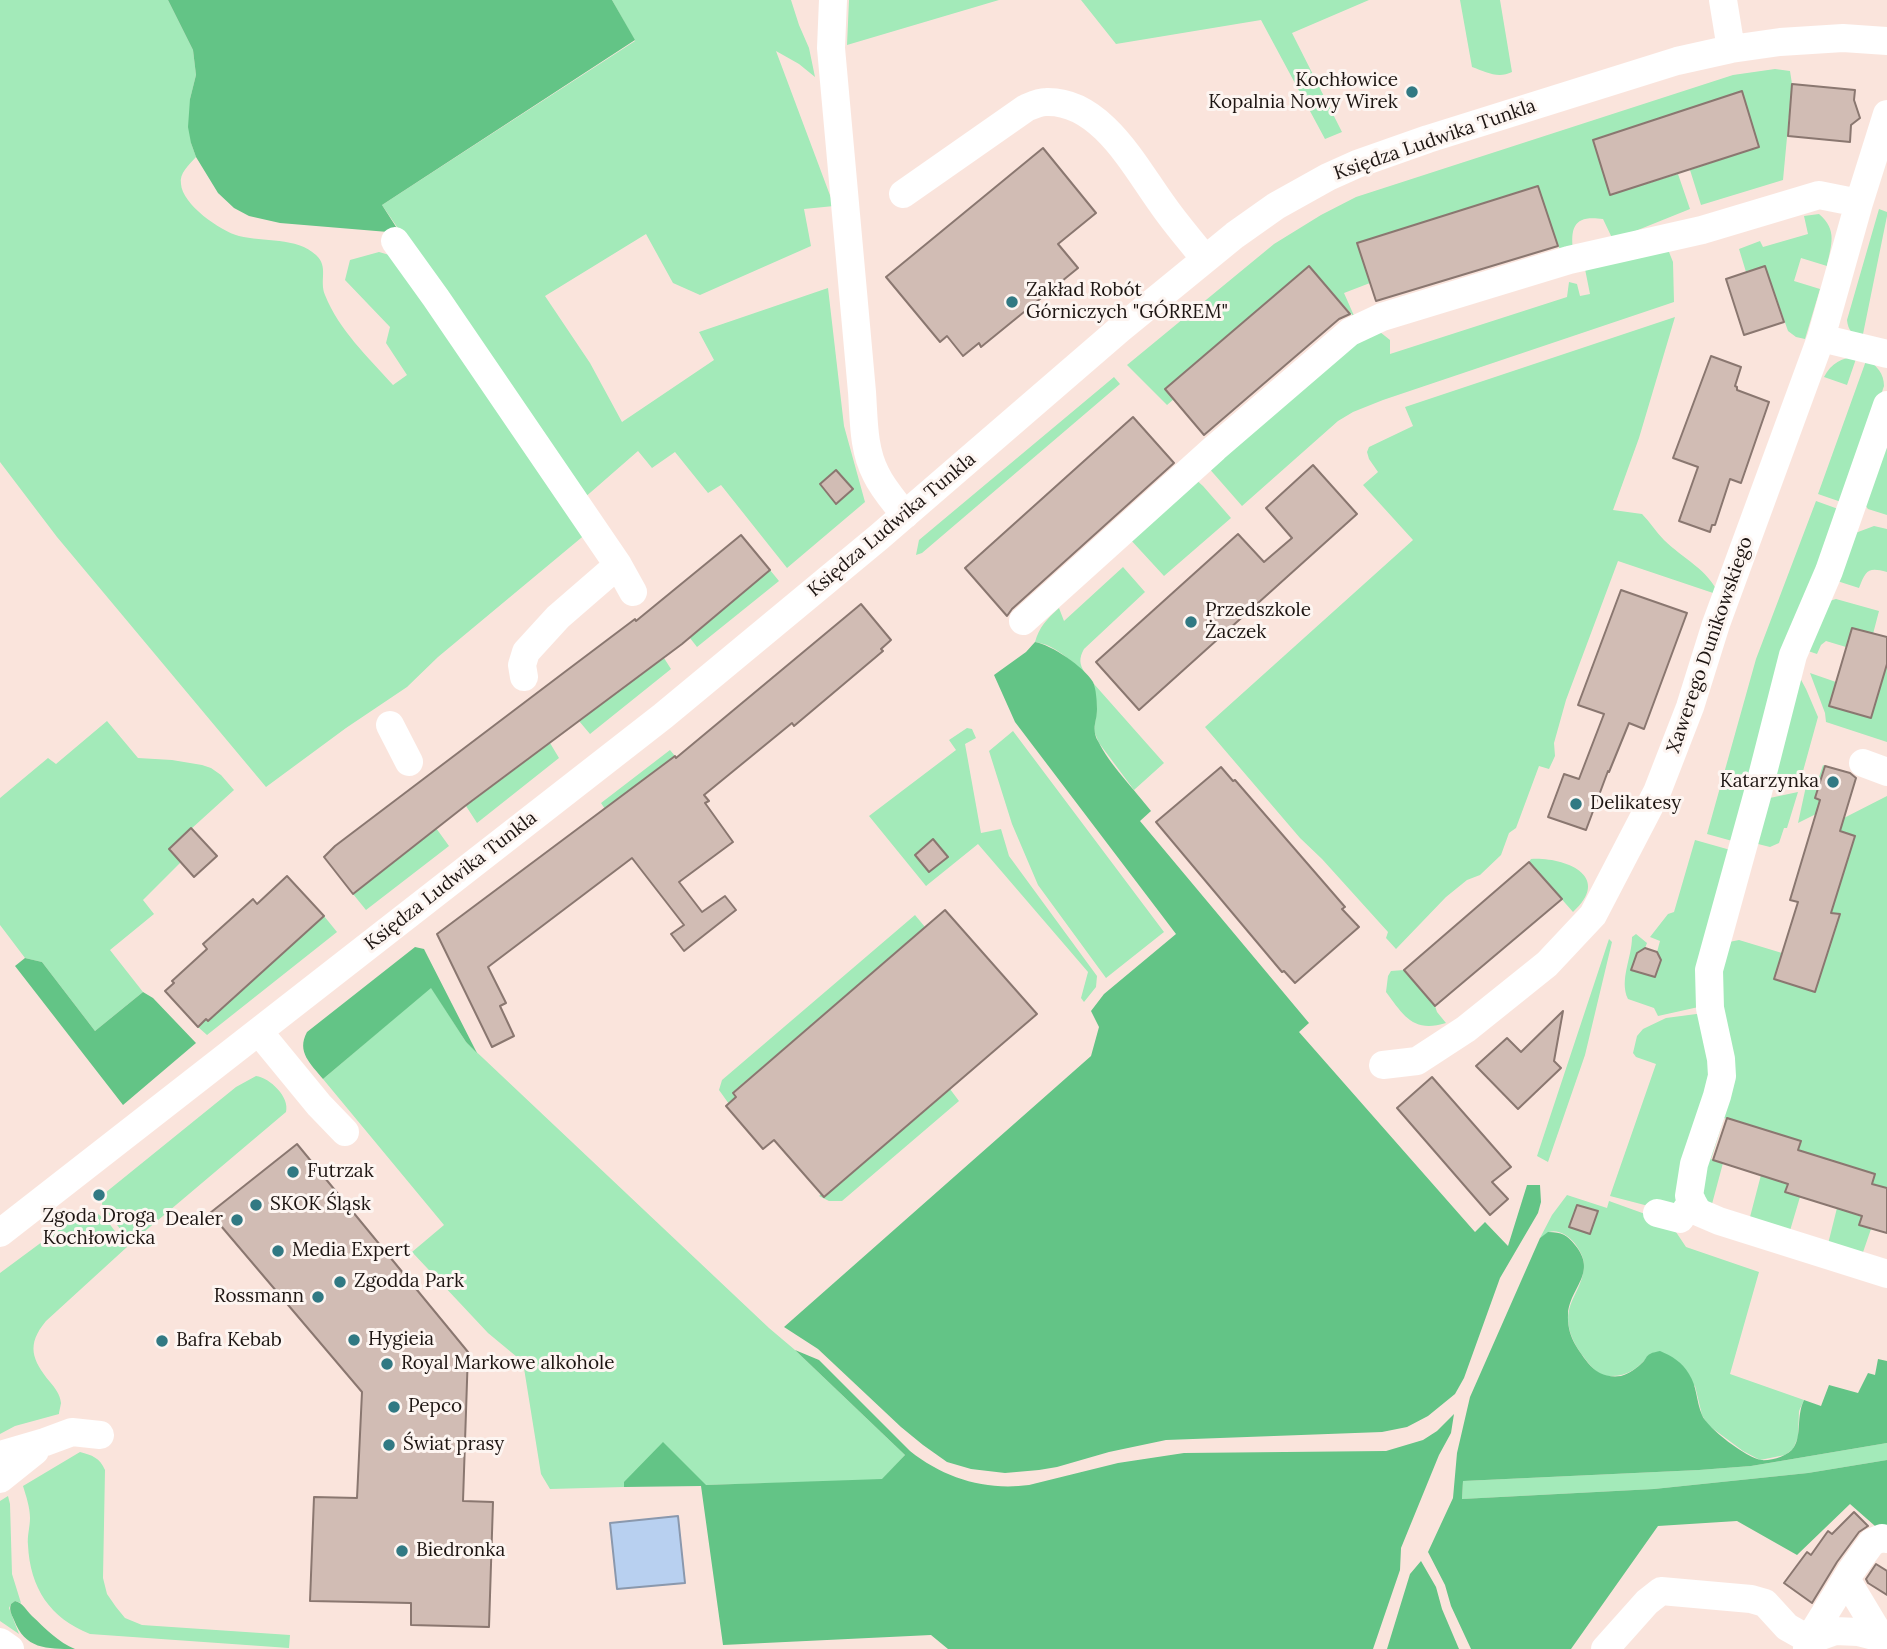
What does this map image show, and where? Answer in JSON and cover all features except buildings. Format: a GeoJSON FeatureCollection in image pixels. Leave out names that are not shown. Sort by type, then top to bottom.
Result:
{"type":"FeatureCollection","features":[{"type":"Feature","properties":{"kind":"street"},"geometry":{"type":"LineString","coordinates":[[822,0],[831,48],[864,433],[868,456],[876,476],[905,514]]}},
{"type":"Feature","properties":{"kind":"street"},"geometry":{"type":"LineString","coordinates":[[831,48],[833,0]]}},
{"type":"Feature","properties":{"kind":"street"},"geometry":{"type":"LineString","coordinates":[[1723,0],[1731,49]]}},
{"type":"Feature","properties":{"kind":"street","name":"Księdza Ludwika Tunkla"},"geometry":{"type":"LineString","coordinates":[[1,1230],[648,728],[755,641],[1205,259],[1276,206],[1357,164],[1677,61],[1780,42],[1843,38],[1887,41]]}},
{"type":"Feature","properties":{"kind":"street"},"geometry":{"type":"LineString","coordinates":[[903,194],[1026,108],[1043,102],[1061,102],[1102,125],[1126,151],[1161,204],[1205,259]]}},
{"type":"Feature","properties":{"kind":"street","name":"Xawerego Dunikowskiego"},"geometry":{"type":"LineString","coordinates":[[1383,1065],[1417,1061],[1466,1029],[1547,964],[1593,915],[1657,792],[1690,707],[1716,624],[1821,338],[1887,114]]}},
{"type":"Feature","properties":{"kind":"street"},"geometry":{"type":"LineString","coordinates":[[1023,621],[1215,448],[1350,332],[1382,317],[1569,260],[1702,230],[1819,195],[1859,203]]}},
{"type":"Feature","properties":{"kind":"street"},"geometry":{"type":"LineString","coordinates":[[395,241],[618,565],[633,592]]}},
{"type":"Feature","properties":{"kind":"street"},"geometry":{"type":"LineString","coordinates":[[1821,338],[1887,354]]}},
{"type":"Feature","properties":{"kind":"street"},"geometry":{"type":"LineString","coordinates":[[1887,405],[1829,571],[1793,655],[1709,971],[1710,1015],[1721,1059],[1722,1076],[1694,1164],[1689,1196],[1698,1212],[1719,1221],[1887,1274]]}},
{"type":"Feature","properties":{"kind":"street"},"geometry":{"type":"LineString","coordinates":[[524,677],[522,666],[526,652],[558,617],[618,565]]}},
{"type":"Feature","properties":{"kind":"street"},"geometry":{"type":"LineString","coordinates":[[390,725],[409,762]]}},
{"type":"Feature","properties":{"kind":"street"},"geometry":{"type":"LineString","coordinates":[[259,1032],[318,1105],[345,1132]]}},
{"type":"Feature","properties":{"kind":"street"},"geometry":{"type":"LineString","coordinates":[[1657,1213],[1680,1219],[1692,1201]]}},
{"type":"Feature","properties":{"kind":"street"},"geometry":{"type":"LineString","coordinates":[[0,1455],[72,1432],[100,1435]]}},
{"type":"Feature","properties":{"kind":"street"},"geometry":{"type":"LineString","coordinates":[[0,1479],[45,1442]]}},
{"type":"Feature","properties":{"kind":"street"},"geometry":{"type":"LineString","coordinates":[[1808,1644],[1846,1579],[1872,1542],[1887,1539]]}},
{"type":"Feature","properties":{"kind":"street"},"geometry":{"type":"LineString","coordinates":[[1846,1579],[1884,1642]]}},
{"type":"Feature","properties":{"kind":"street"},"geometry":{"type":"LineString","coordinates":[[1605,1649],[1647,1602],[1661,1591],[1751,1599],[1765,1604],[1808,1644]]}},
{"type":"Feature","properties":{"kind":"street"},"geometry":{"type":"LineString","coordinates":[[1808,1644],[1835,1631],[1858,1632],[1884,1642]]}},
{"type":"Feature","properties":{"kind":"street"},"geometry":{"type":"LineString","coordinates":[[0,1642],[10,1649]]}},
{"type":"Feature","properties":{"kind":"green space"},"geometry":{"type":"Polygon","coordinates":[[[0,0],[168,0],[193,50],[196,75],[190,99],[191,143],[196,157],[185,169],[181,180],[188,200],[203,216],[231,233],[299,245],[316,255],[322,264],[325,295],[338,320],[393,385],[407,375],[386,343],[390,327],[345,280],[350,260],[379,252],[400,258],[587,533],[438,657],[407,687],[266,787],[57,537],[0,462],[0,0]]]}},
{"type":"Feature","properties":{"kind":"green space"},"geometry":{"type":"Polygon","coordinates":[[[168,0],[612,0],[635,40],[382,205],[400,233],[280,223],[249,216],[234,208],[218,193],[196,157],[188,127],[190,99],[196,75],[193,50],[168,0]]]}},
{"type":"Feature","properties":{"kind":"green space"},"geometry":{"type":"Polygon","coordinates":[[[612,0],[791,0],[809,48],[815,77],[776,51],[834,206],[804,209],[811,246],[700,295],[673,283],[646,234],[545,296],[590,363],[622,422],[714,360],[699,332],[828,288],[844,426],[865,502],[787,568],[721,485],[708,493],[675,452],[652,468],[638,451],[583,499],[382,205],[635,41],[612,0]]]}},
{"type":"Feature","properties":{"kind":"green space"},"geometry":{"type":"Polygon","coordinates":[[[849,0],[999,0],[847,45],[849,0]]]}},
{"type":"Feature","properties":{"kind":"green space"},"geometry":{"type":"Polygon","coordinates":[[[1081,0],[1369,0],[1292,33],[1342,132],[1325,139],[1261,20],[1116,44],[1081,0]]]}},
{"type":"Feature","properties":{"kind":"green space"},"geometry":{"type":"Polygon","coordinates":[[[1460,0],[1500,0],[1512,72],[1497,75],[1472,67],[1460,0]]]}},
{"type":"Feature","properties":{"kind":"green space"},"geometry":{"type":"Polygon","coordinates":[[[1775,69],[1790,71],[1792,84],[1783,180],[1701,205],[1690,170],[1759,147],[1741,91],[1593,140],[1610,195],[1678,174],[1690,209],[1613,240],[1603,219],[1581,220],[1574,228],[1573,250],[1560,250],[1538,186],[1358,243],[1370,283],[1344,293],[1355,318],[1309,266],[1165,389],[1174,399],[1167,405],[1127,365],[1274,244],[1356,197],[1733,75],[1775,69]]]}},
{"type":"Feature","properties":{"kind":"green space"},"geometry":{"type":"Polygon","coordinates":[[[1879,209],[1887,212],[1887,216],[1862,339],[1848,327],[1847,320],[1879,209]]]}},
{"type":"Feature","properties":{"kind":"green space"},"geometry":{"type":"Polygon","coordinates":[[[1819,214],[1829,226],[1832,238],[1827,266],[1801,258],[1794,281],[1820,289],[1805,339],[1788,331],[1765,266],[1746,272],[1739,249],[1760,241],[1763,247],[1808,234],[1804,216],[1819,214]]]}},
{"type":"Feature","properties":{"kind":"green space"},"geometry":{"type":"Polygon","coordinates":[[[1660,249],[1669,252],[1673,262],[1674,302],[1353,412],[1338,421],[1242,506],[1207,466],[1361,334],[1380,332],[1390,340],[1390,354],[1567,297],[1569,282],[1577,284],[1580,296],[1590,294],[1584,264],[1660,249]]]}},
{"type":"Feature","properties":{"kind":"green space"},"geometry":{"type":"Polygon","coordinates":[[[1675,317],[1639,438],[1613,510],[1642,514],[1671,547],[1709,578],[1719,595],[1618,561],[1566,700],[1554,743],[1555,756],[1549,769],[1539,766],[1516,828],[1509,833],[1501,855],[1480,875],[1467,880],[1446,897],[1396,949],[1386,938],[1388,932],[1300,838],[1205,727],[1413,540],[1363,485],[1378,472],[1369,459],[1369,447],[1413,426],[1405,407],[1675,317]]]}},
{"type":"Feature","properties":{"kind":"green space"},"geometry":{"type":"Polygon","coordinates":[[[1857,356],[1847,385],[1824,377],[1838,362],[1857,356]]]}},
{"type":"Feature","properties":{"kind":"green space"},"geometry":{"type":"Polygon","coordinates":[[[1867,358],[1877,367],[1884,386],[1844,503],[1818,494],[1867,358]]]}},
{"type":"Feature","properties":{"kind":"green space"},"geometry":{"type":"Polygon","coordinates":[[[1114,377],[1120,384],[922,553],[916,555],[919,540],[1114,377]]]}},
{"type":"Feature","properties":{"kind":"green space"},"geometry":{"type":"Polygon","coordinates":[[[1887,444],[1887,515],[1868,509],[1865,505],[1887,444]]]}},
{"type":"Feature","properties":{"kind":"green space"},"geometry":{"type":"Polygon","coordinates":[[[1194,478],[1231,518],[1164,576],[1129,538],[1194,478]]]}},
{"type":"Feature","properties":{"kind":"green space"},"geometry":{"type":"Polygon","coordinates":[[[1816,501],[1841,510],[1736,842],[1707,834],[1756,659],[1816,501]]]}},
{"type":"Feature","properties":{"kind":"green space"},"geometry":{"type":"Polygon","coordinates":[[[1874,526],[1887,529],[1887,572],[1868,571],[1859,588],[1834,580],[1850,535],[1874,526]]]}},
{"type":"Feature","properties":{"kind":"green space"},"geometry":{"type":"Polygon","coordinates":[[[1123,567],[1145,592],[1084,649],[1080,661],[1085,673],[1056,650],[1035,642],[1044,624],[1059,608],[1064,621],[1123,567]]]}},
{"type":"Feature","properties":{"kind":"green space"},"geometry":{"type":"Polygon","coordinates":[[[770,570],[779,581],[697,647],[690,638],[770,570]]]}},
{"type":"Feature","properties":{"kind":"green space"},"geometry":{"type":"Polygon","coordinates":[[[1836,599],[1879,611],[1873,634],[1852,628],[1846,647],[1826,641],[1817,654],[1805,650],[1829,601],[1836,599]]]}},
{"type":"Feature","properties":{"kind":"green space"},"geometry":{"type":"Polygon","coordinates":[[[1035,642],[1050,647],[1089,676],[1096,691],[1096,736],[1109,759],[1151,811],[1140,821],[1309,1023],[1299,1032],[1475,1232],[1485,1222],[1508,1246],[1527,1185],[1540,1185],[1541,1202],[1538,1213],[1500,1278],[1464,1378],[1455,1394],[1428,1416],[1407,1427],[1382,1432],[1166,1440],[1039,1470],[1005,1473],[971,1469],[947,1462],[923,1445],[818,1349],[784,1327],[1091,1056],[1099,1027],[1091,1011],[1104,994],[1176,934],[1015,722],[994,675],[1026,652],[1035,642]]]}},
{"type":"Feature","properties":{"kind":"green space"},"geometry":{"type":"Polygon","coordinates":[[[664,658],[671,669],[590,734],[579,721],[664,658]]]}},
{"type":"Feature","properties":{"kind":"green space"},"geometry":{"type":"Polygon","coordinates":[[[1887,664],[1887,742],[1826,722],[1810,673],[1836,682],[1830,706],[1870,718],[1887,664]]]}},
{"type":"Feature","properties":{"kind":"green space"},"geometry":{"type":"Polygon","coordinates":[[[1799,676],[1818,717],[1800,782],[1768,789],[1799,676]]]}},
{"type":"Feature","properties":{"kind":"green space"},"geometry":{"type":"Polygon","coordinates":[[[1094,684],[1164,763],[1134,790],[1099,743],[1094,731],[1097,709],[1094,684]]]}},
{"type":"Feature","properties":{"kind":"green space"},"geometry":{"type":"Polygon","coordinates":[[[107,721],[138,758],[172,760],[211,768],[234,790],[169,849],[181,862],[143,900],[154,914],[110,950],[143,992],[95,1031],[42,962],[25,958],[0,925],[0,798],[48,758],[56,764],[107,721]]]}},
{"type":"Feature","properties":{"kind":"green space"},"geometry":{"type":"Polygon","coordinates":[[[967,728],[972,729],[976,738],[965,744],[981,833],[1001,829],[1009,856],[1097,976],[1096,987],[1084,1002],[1081,998],[1088,972],[978,844],[926,886],[869,816],[956,750],[949,740],[967,728]]]}},
{"type":"Feature","properties":{"kind":"green space"},"geometry":{"type":"Polygon","coordinates":[[[1013,731],[1164,932],[1106,978],[1038,885],[1012,824],[989,751],[1013,731]]]}},
{"type":"Feature","properties":{"kind":"green space"},"geometry":{"type":"Polygon","coordinates":[[[550,743],[559,758],[477,823],[466,806],[550,743]]]}},
{"type":"Feature","properties":{"kind":"green space"},"geometry":{"type":"Polygon","coordinates":[[[670,750],[675,756],[605,809],[601,803],[670,750]]]}},
{"type":"Feature","properties":{"kind":"green space"},"geometry":{"type":"Polygon","coordinates":[[[1823,765],[1825,766],[1815,798],[1836,804],[1798,823],[1808,777],[1818,780],[1823,765]]]}},
{"type":"Feature","properties":{"kind":"green space"},"geometry":{"type":"Polygon","coordinates":[[[1798,792],[1787,828],[1784,828],[1779,843],[1770,847],[1754,843],[1765,799],[1798,792]]]}},
{"type":"Feature","properties":{"kind":"green space"},"geometry":{"type":"Polygon","coordinates":[[[1887,796],[1887,1188],[1872,1184],[1875,1174],[1798,1150],[1800,1141],[1724,1118],[1711,1159],[1723,1163],[1712,1204],[1698,1196],[1716,991],[1729,942],[1739,940],[1782,953],[1775,979],[1815,991],[1840,915],[1831,913],[1855,836],[1814,823],[1840,820],[1887,796]]]}},
{"type":"Feature","properties":{"kind":"green space"},"geometry":{"type":"Polygon","coordinates":[[[436,828],[449,846],[366,910],[353,894],[436,828]]]}},
{"type":"Feature","properties":{"kind":"green space"},"geometry":{"type":"Polygon","coordinates":[[[1695,840],[1734,851],[1703,1006],[1658,1016],[1654,1008],[1628,999],[1625,977],[1632,937],[1636,934],[1647,943],[1645,948],[1637,953],[1632,970],[1655,977],[1660,941],[1650,937],[1668,914],[1674,912],[1695,840]]]}},
{"type":"Feature","properties":{"kind":"green space"},"geometry":{"type":"Polygon","coordinates":[[[1531,859],[1558,861],[1580,871],[1588,888],[1584,899],[1573,912],[1529,862],[1531,859]]]}},
{"type":"Feature","properties":{"kind":"green space"},"geometry":{"type":"Polygon","coordinates":[[[915,915],[925,927],[733,1092],[736,1097],[729,1104],[719,1090],[722,1080],[915,915]]]}},
{"type":"Feature","properties":{"kind":"green space"},"geometry":{"type":"Polygon","coordinates":[[[324,916],[337,932],[207,1035],[198,1027],[206,1019],[209,1020],[324,916]]]}},
{"type":"Feature","properties":{"kind":"green space"},"geometry":{"type":"Polygon","coordinates":[[[1609,939],[1612,942],[1585,1055],[1548,1162],[1537,1156],[1609,939]]]}},
{"type":"Feature","properties":{"kind":"green space"},"geometry":{"type":"Polygon","coordinates":[[[415,947],[424,949],[477,1053],[466,1042],[431,988],[323,1079],[304,1052],[307,1032],[415,947]]]}},
{"type":"Feature","properties":{"kind":"green space"},"geometry":{"type":"Polygon","coordinates":[[[25,958],[42,962],[95,1031],[143,992],[153,998],[196,1043],[123,1105],[15,966],[25,958]]]}},
{"type":"Feature","properties":{"kind":"green space"},"geometry":{"type":"Polygon","coordinates":[[[1404,970],[1446,1023],[1435,1026],[1417,1024],[1398,1008],[1386,992],[1388,976],[1391,971],[1404,970]]]}},
{"type":"Feature","properties":{"kind":"green space"},"geometry":{"type":"Polygon","coordinates":[[[431,987],[466,1042],[905,1455],[882,1480],[705,1485],[624,1482],[624,1487],[550,1489],[541,1474],[523,1362],[488,1333],[412,1252],[444,1225],[323,1079],[431,987]]]}},
{"type":"Feature","properties":{"kind":"green space"},"geometry":{"type":"Polygon","coordinates":[[[1704,1013],[1714,1064],[1679,1209],[1660,1209],[1610,1196],[1656,1064],[1636,1057],[1633,1053],[1637,1036],[1643,1029],[1666,1018],[1704,1013]]]}},
{"type":"Feature","properties":{"kind":"green space"},"geometry":{"type":"Polygon","coordinates":[[[256,1076],[267,1080],[278,1089],[285,1100],[286,1112],[131,1243],[103,1206],[105,1193],[236,1087],[256,1076]]]}},
{"type":"Feature","properties":{"kind":"green space"},"geometry":{"type":"Polygon","coordinates":[[[950,1089],[959,1101],[842,1201],[829,1201],[819,1196],[950,1089]]]}},
{"type":"Feature","properties":{"kind":"green space"},"geometry":{"type":"Polygon","coordinates":[[[1761,1175],[1788,1184],[1785,1192],[1800,1197],[1789,1234],[1750,1217],[1761,1175]]]}},
{"type":"Feature","properties":{"kind":"green space"},"geometry":{"type":"Polygon","coordinates":[[[1567,1195],[1607,1208],[1609,1201],[1659,1219],[1676,1232],[1686,1247],[1759,1272],[1730,1374],[1804,1400],[1799,1411],[1798,1437],[1793,1449],[1785,1455],[1760,1460],[1743,1451],[1708,1425],[1702,1415],[1695,1386],[1649,1355],[1636,1368],[1620,1375],[1604,1375],[1591,1366],[1575,1343],[1568,1323],[1569,1308],[1584,1270],[1581,1253],[1573,1241],[1562,1233],[1549,1232],[1540,1238],[1567,1195]]]}},
{"type":"Feature","properties":{"kind":"green space"},"geometry":{"type":"Polygon","coordinates":[[[1837,1208],[1862,1216],[1859,1225],[1871,1229],[1861,1258],[1828,1244],[1837,1208]]]}},
{"type":"Feature","properties":{"kind":"green space"},"geometry":{"type":"Polygon","coordinates":[[[93,1210],[108,1222],[127,1247],[46,1321],[36,1338],[36,1359],[58,1394],[61,1403],[59,1414],[15,1426],[0,1434],[0,1273],[77,1216],[93,1210]]]}},
{"type":"Feature","properties":{"kind":"green space"},"geometry":{"type":"Polygon","coordinates":[[[1548,1232],[1567,1236],[1581,1255],[1583,1272],[1570,1304],[1569,1328],[1580,1352],[1598,1372],[1621,1376],[1636,1369],[1651,1353],[1660,1351],[1669,1355],[1689,1374],[1705,1421],[1728,1442],[1755,1458],[1765,1460],[1784,1455],[1794,1447],[1804,1400],[1821,1406],[1829,1385],[1858,1393],[1868,1373],[1875,1375],[1878,1359],[1887,1361],[1887,1443],[1751,1466],[1463,1481],[1462,1499],[1654,1489],[1808,1473],[1887,1460],[1887,1533],[1883,1533],[1850,1504],[1797,1555],[1737,1521],[1658,1526],[1571,1649],[1471,1649],[1451,1606],[1445,1585],[1428,1552],[1453,1498],[1457,1453],[1470,1397],[1540,1238],[1548,1232]]]}},
{"type":"Feature","properties":{"kind":"green space"},"geometry":{"type":"Polygon","coordinates":[[[795,1350],[819,1360],[910,1451],[923,1460],[951,1475],[997,1486],[1029,1485],[1118,1463],[1184,1453],[1386,1451],[1423,1440],[1437,1431],[1454,1414],[1451,1433],[1439,1455],[1401,1548],[1400,1570],[1373,1649],[948,1649],[931,1635],[723,1645],[701,1486],[624,1487],[624,1482],[663,1442],[706,1485],[882,1479],[905,1455],[795,1350]]]}},
{"type":"Feature","properties":{"kind":"green space"},"geometry":{"type":"Polygon","coordinates":[[[1887,1443],[1887,1460],[1808,1473],[1654,1489],[1462,1499],[1463,1481],[1751,1466],[1887,1443]]]}},
{"type":"Feature","properties":{"kind":"green space"},"geometry":{"type":"Polygon","coordinates":[[[80,1452],[95,1458],[105,1470],[103,1578],[107,1594],[125,1618],[142,1625],[290,1635],[289,1648],[90,1634],[53,1610],[38,1588],[33,1575],[28,1542],[30,1514],[23,1486],[80,1452]]]}},
{"type":"Feature","properties":{"kind":"green space"},"geometry":{"type":"Polygon","coordinates":[[[8,1496],[12,1574],[21,1603],[15,1601],[9,1608],[19,1634],[0,1621],[0,1501],[8,1496]]]}},
{"type":"Feature","properties":{"kind":"green space"},"geometry":{"type":"Polygon","coordinates":[[[1421,1561],[1436,1587],[1459,1649],[1387,1649],[1410,1574],[1421,1561]]]}},
{"type":"Feature","properties":{"kind":"green space"},"geometry":{"type":"Polygon","coordinates":[[[15,1601],[58,1639],[75,1649],[55,1649],[30,1642],[19,1630],[11,1613],[11,1604],[15,1601]]]}},
{"type":"Feature","properties":{"kind":"water"},"geometry":{"type":"Polygon","coordinates":[[[678,1516],[685,1583],[617,1589],[610,1523],[678,1516]]]}},
{"type":"Feature","properties":{"kind":"place","name":"Kochłowice Kopalnia Nowy Wirek"},"geometry":{"type":"Point","coordinates":[1412,92]}},
{"type":"Feature","properties":{"kind":"place","name":"Zakład Robót Górniczych \"GÓRREM\""},"geometry":{"type":"Point","coordinates":[1012,302]}},
{"type":"Feature","properties":{"kind":"place","name":"Przedszkole Żaczek"},"geometry":{"type":"Point","coordinates":[1191,622]}},
{"type":"Feature","properties":{"kind":"place","name":"Katarzynka"},"geometry":{"type":"Point","coordinates":[1833,782]}},
{"type":"Feature","properties":{"kind":"place","name":"Delikatesy"},"geometry":{"type":"Point","coordinates":[1576,804]}},
{"type":"Feature","properties":{"kind":"place","name":"Futrzak"},"geometry":{"type":"Point","coordinates":[293,1172]}},
{"type":"Feature","properties":{"kind":"place","name":"Zgoda Droga Kochłowicka"},"geometry":{"type":"Point","coordinates":[99,1195]}},
{"type":"Feature","properties":{"kind":"place","name":"SKOK Śląsk"},"geometry":{"type":"Point","coordinates":[256,1205]}},
{"type":"Feature","properties":{"kind":"place","name":"Dealer"},"geometry":{"type":"Point","coordinates":[237,1220]}},
{"type":"Feature","properties":{"kind":"place","name":"Media Expert"},"geometry":{"type":"Point","coordinates":[278,1251]}},
{"type":"Feature","properties":{"kind":"place","name":"Zgodda Park"},"geometry":{"type":"Point","coordinates":[340,1282]}},
{"type":"Feature","properties":{"kind":"place","name":"Rossmann"},"geometry":{"type":"Point","coordinates":[318,1297]}},
{"type":"Feature","properties":{"kind":"place","name":"Hygieia"},"geometry":{"type":"Point","coordinates":[354,1340]}},
{"type":"Feature","properties":{"kind":"place","name":"Bafra Kebab"},"geometry":{"type":"Point","coordinates":[162,1341]}},
{"type":"Feature","properties":{"kind":"place","name":"Royal Markowe alkohole"},"geometry":{"type":"Point","coordinates":[387,1364]}},
{"type":"Feature","properties":{"kind":"place","name":"Pepco"},"geometry":{"type":"Point","coordinates":[394,1407]}},
{"type":"Feature","properties":{"kind":"place","name":"Świat prasy"},"geometry":{"type":"Point","coordinates":[389,1445]}},
{"type":"Feature","properties":{"kind":"place","name":"Biedronka"},"geometry":{"type":"Point","coordinates":[402,1551]}}]}
